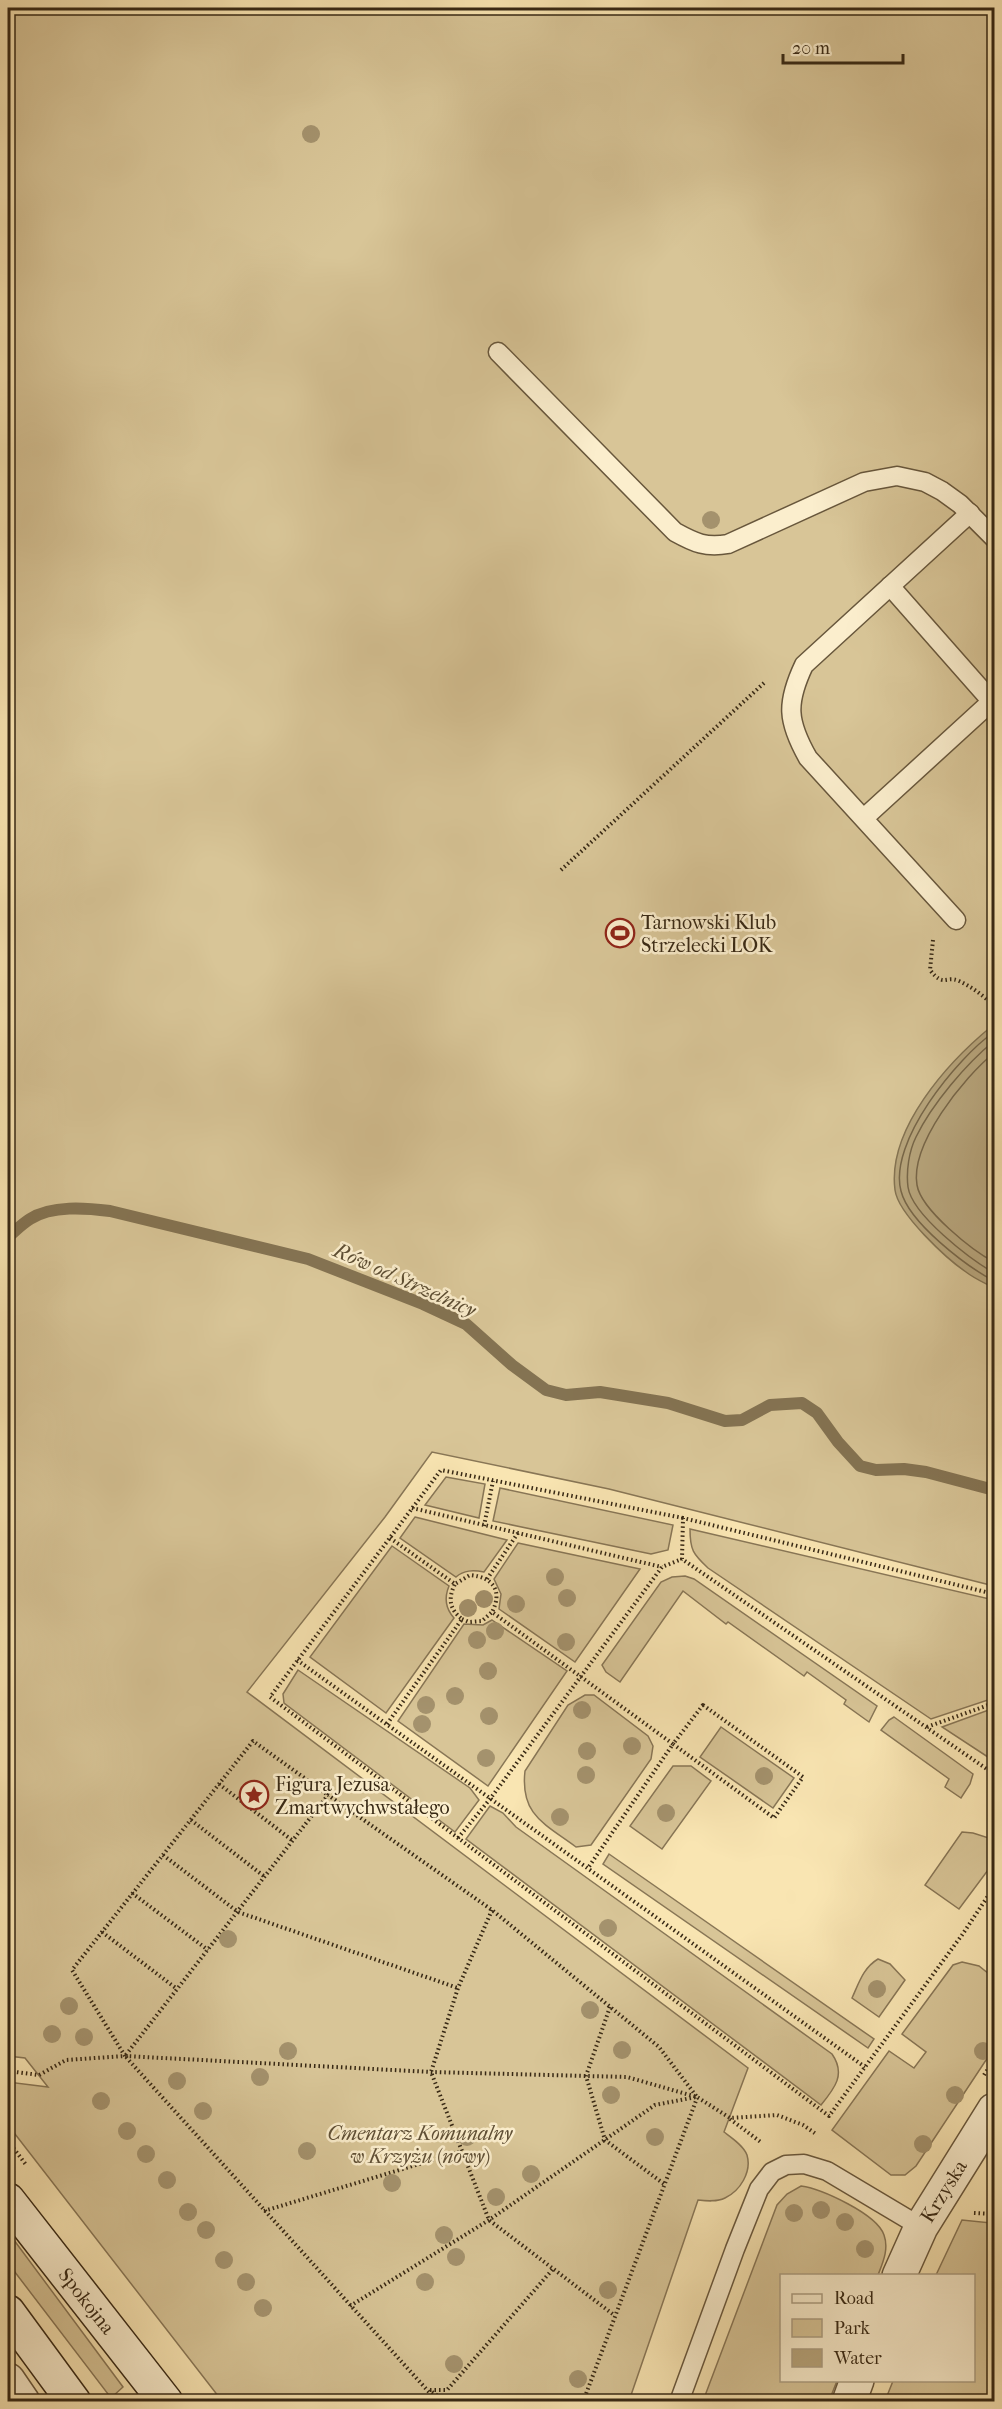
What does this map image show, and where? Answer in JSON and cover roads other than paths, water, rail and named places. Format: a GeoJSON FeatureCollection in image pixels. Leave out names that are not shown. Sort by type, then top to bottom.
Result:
{"type":"FeatureCollection","features":[{"type":"Feature","properties":{"kind":"main road","name":"Krzyska"},"geometry":{"type":"LineString","coordinates":[[900,2274],[986,2097]]}},
{"type":"Feature","properties":{"kind":"main road","name":"Spokojna"},"geometry":{"type":"LineString","coordinates":[[8,2200],[166,2402]]}},
{"type":"Feature","properties":{"kind":"main road"},"geometry":{"type":"LineString","coordinates":[[8,2312],[74,2402]]}},
{"type":"Feature","properties":{"kind":"main road"},"geometry":{"type":"LineString","coordinates":[[8,2380],[23,2402]]}},
{"type":"Feature","properties":{"kind":"main road"},"geometry":{"type":"LineString","coordinates":[[849,2402],[856,2382]]}},
{"type":"Feature","properties":{"kind":"lane"},"geometry":{"type":"LineString","coordinates":[[498,352],[675,532],[694,543],[713,547],[728,544],[864,482],[897,476],[925,482],[960,504],[994,538]]}},
{"type":"Feature","properties":{"kind":"lane"},"geometry":{"type":"LineString","coordinates":[[956,920],[808,758],[795,734],[790,706],[795,684],[804,665],[970,513]]}},
{"type":"Feature","properties":{"kind":"lane"},"geometry":{"type":"LineString","coordinates":[[864,818],[993,702],[890,586]]}},
{"type":"Feature","properties":{"kind":"lane"},"geometry":{"type":"LineString","coordinates":[[679,2402],[735,2248],[759,2189],[772,2172],[786,2165],[804,2164],[827,2171],[921,2227]]}},
{"type":"Feature","properties":{"kind":"water"},"geometry":{"type":"Polygon","coordinates":[[[994,1026],[994,1288],[969,1274],[936,1247],[905,1211],[895,1190],[895,1167],[901,1144],[924,1099],[957,1058],[994,1026]]]}},
{"type":"Feature","properties":{"kind":"waterway","name":"Rów od Strzelnicy"},"geometry":{"type":"LineString","coordinates":[[8,1237],[27,1221],[48,1211],[90,1209],[110,1211],[308,1259],[423,1304],[466,1324],[512,1365],[546,1390],[566,1395],[600,1392],[668,1403],[725,1421],[742,1420],[770,1405],[802,1403],[817,1413],[838,1442],[860,1466],[876,1470],[904,1469],[926,1472],[994,1490]]}},
{"type":"Feature","properties":{"kind":"place","name":"Tarnowski Klub Strzelecki LOK"},"geometry":{"type":"Point","coordinates":[620,933]}},
{"type":"Feature","properties":{"kind":"place","name":"Figura Jezusa Zmartwychwstałego"},"geometry":{"type":"Point","coordinates":[254,1795]}},
{"type":"Feature","properties":{"kind":"park label","name":"Cmentarz Komunalny w Krzyżu (nowy)"},"geometry":{"type":"Point","coordinates":[420,2144]}}]}
